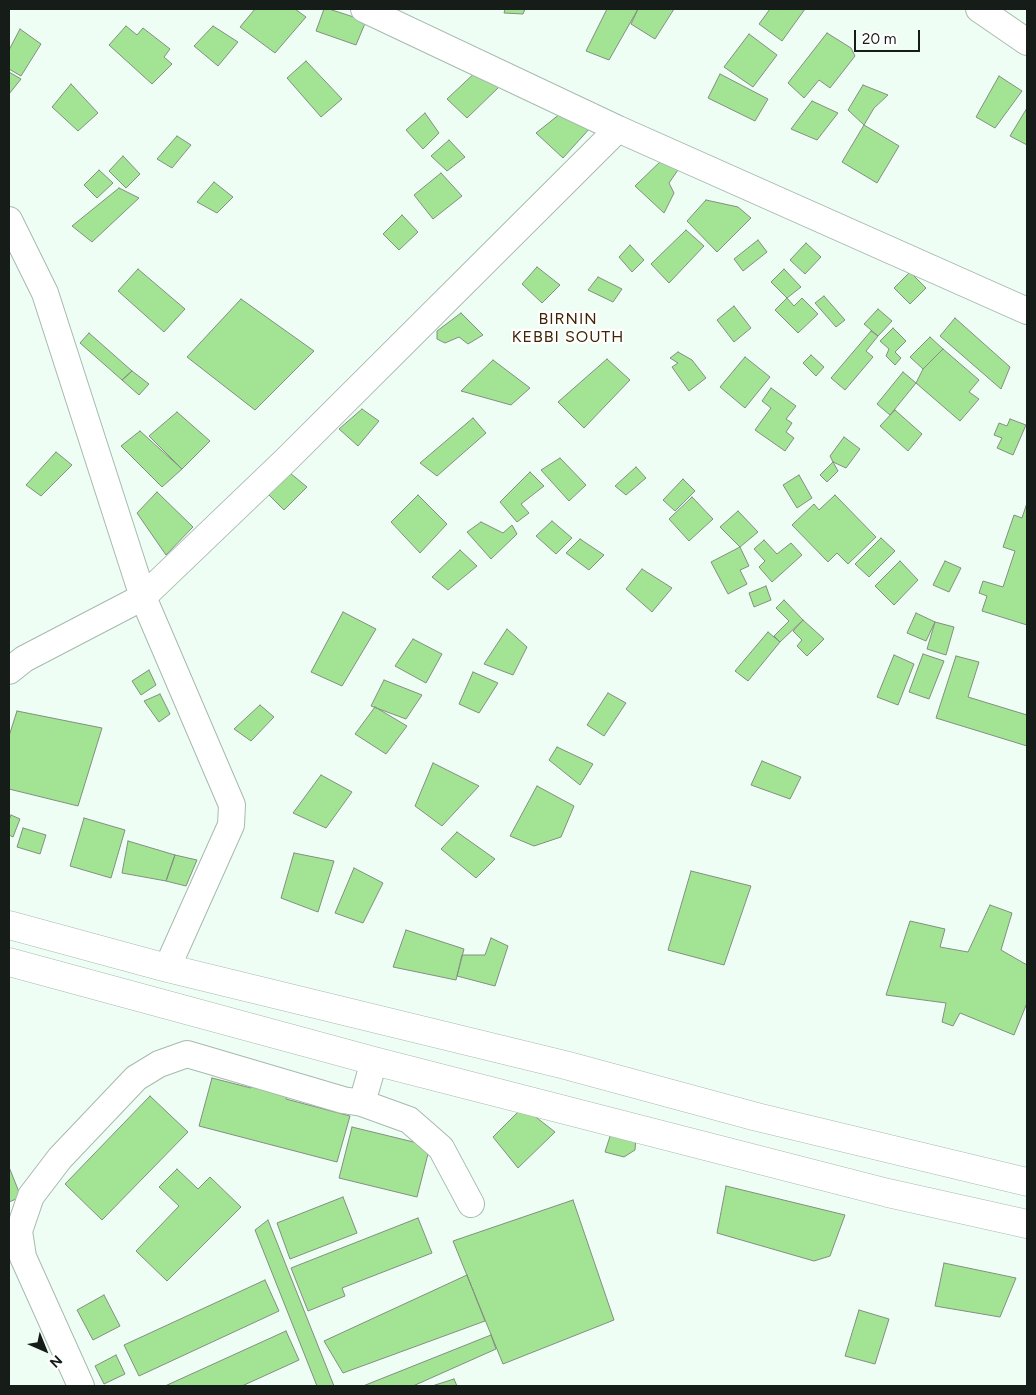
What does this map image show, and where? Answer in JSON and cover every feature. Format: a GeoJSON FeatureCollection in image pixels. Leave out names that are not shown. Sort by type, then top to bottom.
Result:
{"type":"FeatureCollection","features":[{"type":"Feature","properties":{"kind":"street"},"geometry":{"type":"LineString","coordinates":[[364,9],[618,129],[1027,311]]}},
{"type":"Feature","properties":{"kind":"street"},"geometry":{"type":"LineString","coordinates":[[979,9],[1027,42]]}},
{"type":"Feature","properties":{"kind":"street"},"geometry":{"type":"LineString","coordinates":[[9,671],[24,659],[143,597],[286,460],[618,129]]}},
{"type":"Feature","properties":{"kind":"street"},"geometry":{"type":"LineString","coordinates":[[9,220],[45,293],[143,597],[232,806],[231,825],[167,968]]}},
{"type":"Feature","properties":{"kind":"street"},"geometry":{"type":"LineString","coordinates":[[9,926],[167,968],[565,1066],[757,1117],[1027,1182]]}},
{"type":"Feature","properties":{"kind":"street"},"geometry":{"type":"LineString","coordinates":[[9,962],[374,1061],[888,1193],[1027,1224]]}},
{"type":"Feature","properties":{"kind":"street"},"geometry":{"type":"LineString","coordinates":[[362,1104],[386,1022]]}},
{"type":"Feature","properties":{"kind":"street"},"geometry":{"type":"LineString","coordinates":[[81,1386],[23,1257],[19,1231],[31,1196],[60,1158],[136,1078],[159,1064],[187,1054],[362,1104],[409,1120],[442,1148],[471,1204]]}},
{"type":"Feature","properties":{"kind":"building"},"geometry":{"type":"Polygon","coordinates":[[[255,9],[295,9],[306,17],[275,53],[240,27],[255,9]]]}},
{"type":"Feature","properties":{"kind":"building"},"geometry":{"type":"Polygon","coordinates":[[[324,9],[366,21],[356,45],[316,31],[324,9]]]}},
{"type":"Feature","properties":{"kind":"building"},"geometry":{"type":"Polygon","coordinates":[[[505,9],[525,9],[523,14],[504,13],[505,9]]]}},
{"type":"Feature","properties":{"kind":"building"},"geometry":{"type":"Polygon","coordinates":[[[607,9],[638,9],[609,60],[586,51],[607,9]]]}},
{"type":"Feature","properties":{"kind":"building"},"geometry":{"type":"Polygon","coordinates":[[[638,9],[674,9],[655,39],[631,24],[638,9]]]}},
{"type":"Feature","properties":{"kind":"building"},"geometry":{"type":"Polygon","coordinates":[[[770,9],[805,9],[782,41],[759,24],[770,9]]]}},
{"type":"Feature","properties":{"kind":"building"},"geometry":{"type":"Polygon","coordinates":[[[126,26],[137,35],[143,28],[170,49],[164,57],[172,64],[152,84],[109,45],[126,26]]]}},
{"type":"Feature","properties":{"kind":"building"},"geometry":{"type":"Polygon","coordinates":[[[213,26],[238,42],[218,66],[194,46],[213,26]]]}},
{"type":"Feature","properties":{"kind":"building"},"geometry":{"type":"Polygon","coordinates":[[[20,29],[41,44],[21,76],[9,69],[9,50],[20,29]]]}},
{"type":"Feature","properties":{"kind":"building"},"geometry":{"type":"Polygon","coordinates":[[[827,33],[851,48],[855,56],[830,88],[819,80],[804,98],[788,83],[827,33]]]}},
{"type":"Feature","properties":{"kind":"building"},"geometry":{"type":"Polygon","coordinates":[[[749,34],[777,55],[753,87],[724,67],[749,34]]]}},
{"type":"Feature","properties":{"kind":"building"},"geometry":{"type":"Polygon","coordinates":[[[306,61],[342,99],[321,117],[287,78],[306,61]]]}},
{"type":"Feature","properties":{"kind":"building"},"geometry":{"type":"Polygon","coordinates":[[[479,69],[499,87],[467,118],[447,99],[479,69]]]}},
{"type":"Feature","properties":{"kind":"building"},"geometry":{"type":"Polygon","coordinates":[[[9,72],[21,79],[9,94],[9,72]]]}},
{"type":"Feature","properties":{"kind":"building"},"geometry":{"type":"Polygon","coordinates":[[[720,74],[768,99],[755,121],[708,98],[720,74]]]}},
{"type":"Feature","properties":{"kind":"building"},"geometry":{"type":"Polygon","coordinates":[[[999,76],[1022,91],[995,128],[976,117],[999,76]]]}},
{"type":"Feature","properties":{"kind":"building"},"geometry":{"type":"Polygon","coordinates":[[[71,84],[98,113],[78,131],[52,107],[71,84]]]}},
{"type":"Feature","properties":{"kind":"building"},"geometry":{"type":"Polygon","coordinates":[[[863,85],[888,95],[874,108],[864,125],[848,110],[863,85]]]}},
{"type":"Feature","properties":{"kind":"building"},"geometry":{"type":"Polygon","coordinates":[[[812,101],[838,113],[817,140],[791,129],[812,101]]]}},
{"type":"Feature","properties":{"kind":"building"},"geometry":{"type":"Polygon","coordinates":[[[570,106],[591,127],[563,158],[536,133],[570,106]]]}},
{"type":"Feature","properties":{"kind":"building"},"geometry":{"type":"Polygon","coordinates":[[[1027,108],[1027,145],[1010,136],[1027,108]]]}},
{"type":"Feature","properties":{"kind":"building"},"geometry":{"type":"Polygon","coordinates":[[[425,113],[439,133],[423,149],[406,130],[425,113]]]}},
{"type":"Feature","properties":{"kind":"building"},"geometry":{"type":"Polygon","coordinates":[[[864,125],[899,146],[877,183],[842,162],[864,125]]]}},
{"type":"Feature","properties":{"kind":"building"},"geometry":{"type":"Polygon","coordinates":[[[177,136],[191,145],[172,168],[157,159],[177,136]]]}},
{"type":"Feature","properties":{"kind":"building"},"geometry":{"type":"Polygon","coordinates":[[[449,140],[465,157],[447,171],[431,156],[449,140]]]}},
{"type":"Feature","properties":{"kind":"building"},"geometry":{"type":"Polygon","coordinates":[[[123,156],[140,174],[126,188],[109,171],[123,156]]]}},
{"type":"Feature","properties":{"kind":"building"},"geometry":{"type":"Polygon","coordinates":[[[663,159],[680,167],[669,183],[674,193],[664,213],[635,186],[663,159]]]}},
{"type":"Feature","properties":{"kind":"building"},"geometry":{"type":"Polygon","coordinates":[[[99,170],[113,183],[97,198],[84,185],[99,170]]]}},
{"type":"Feature","properties":{"kind":"building"},"geometry":{"type":"Polygon","coordinates":[[[441,173],[462,196],[433,219],[414,195],[441,173]]]}},
{"type":"Feature","properties":{"kind":"building"},"geometry":{"type":"Polygon","coordinates":[[[214,182],[233,197],[217,213],[197,202],[214,182]]]}},
{"type":"Feature","properties":{"kind":"building"},"geometry":{"type":"Polygon","coordinates":[[[119,188],[139,198],[92,242],[72,226],[119,188]]]}},
{"type":"Feature","properties":{"kind":"building"},"geometry":{"type":"Polygon","coordinates":[[[706,200],[738,207],[751,218],[717,252],[687,221],[706,200]]]}},
{"type":"Feature","properties":{"kind":"building"},"geometry":{"type":"Polygon","coordinates":[[[402,215],[418,232],[399,250],[383,234],[402,215]]]}},
{"type":"Feature","properties":{"kind":"building"},"geometry":{"type":"Polygon","coordinates":[[[686,230],[704,246],[669,283],[651,264],[686,230]]]}},
{"type":"Feature","properties":{"kind":"building"},"geometry":{"type":"Polygon","coordinates":[[[758,240],[767,252],[743,271],[734,259],[758,240]]]}},
{"type":"Feature","properties":{"kind":"building"},"geometry":{"type":"Polygon","coordinates":[[[806,243],[821,257],[805,274],[790,260],[806,243]]]}},
{"type":"Feature","properties":{"kind":"building"},"geometry":{"type":"Polygon","coordinates":[[[630,245],[644,260],[632,272],[619,257],[630,245]]]}},
{"type":"Feature","properties":{"kind":"building"},"geometry":{"type":"Polygon","coordinates":[[[537,267],[560,285],[542,303],[522,284],[537,267]]]}},
{"type":"Feature","properties":{"kind":"building"},"geometry":{"type":"Polygon","coordinates":[[[138,269],[185,309],[164,332],[118,291],[138,269]]]}},
{"type":"Feature","properties":{"kind":"building"},"geometry":{"type":"Polygon","coordinates":[[[784,269],[801,287],[787,298],[771,282],[784,269]]]}},
{"type":"Feature","properties":{"kind":"building"},"geometry":{"type":"Polygon","coordinates":[[[910,272],[926,288],[910,304],[894,288],[910,272]]]}},
{"type":"Feature","properties":{"kind":"building"},"geometry":{"type":"Polygon","coordinates":[[[598,277],[622,289],[613,302],[588,290],[598,277]]]}},
{"type":"Feature","properties":{"kind":"building"},"geometry":{"type":"Polygon","coordinates":[[[824,296],[845,320],[836,327],[815,303],[824,296]]]}},
{"type":"Feature","properties":{"kind":"building"},"geometry":{"type":"Polygon","coordinates":[[[787,298],[794,306],[802,298],[818,314],[798,333],[775,310],[787,298]]]}},
{"type":"Feature","properties":{"kind":"building"},"geometry":{"type":"Polygon","coordinates":[[[241,299],[314,351],[255,410],[187,357],[241,299]]]}},
{"type":"Feature","properties":{"kind":"building"},"geometry":{"type":"Polygon","coordinates":[[[734,306],[751,328],[734,342],[717,320],[734,306]]]}},
{"type":"Feature","properties":{"kind":"building"},"geometry":{"type":"Polygon","coordinates":[[[878,309],[892,321],[878,336],[864,324],[878,309]]]}},
{"type":"Feature","properties":{"kind":"building"},"geometry":{"type":"Polygon","coordinates":[[[461,313],[483,335],[468,344],[459,337],[445,343],[437,339],[437,331],[461,313]]]}},
{"type":"Feature","properties":{"kind":"building"},"geometry":{"type":"Polygon","coordinates":[[[955,318],[1010,367],[1001,389],[940,336],[955,318]]]}},
{"type":"Feature","properties":{"kind":"building"},"geometry":{"type":"Polygon","coordinates":[[[893,328],[906,341],[895,352],[901,358],[895,365],[886,356],[889,349],[880,341],[893,328]]]}},
{"type":"Feature","properties":{"kind":"building"},"geometry":{"type":"Polygon","coordinates":[[[871,331],[878,336],[866,351],[873,357],[845,390],[831,378],[871,331]]]}},
{"type":"Feature","properties":{"kind":"building"},"geometry":{"type":"Polygon","coordinates":[[[89,333],[132,371],[122,380],[80,343],[89,333]]]}},
{"type":"Feature","properties":{"kind":"building"},"geometry":{"type":"Polygon","coordinates":[[[930,337],[943,349],[923,369],[910,357],[930,337]]]}},
{"type":"Feature","properties":{"kind":"building"},"geometry":{"type":"Polygon","coordinates":[[[943,349],[979,380],[969,392],[979,399],[960,421],[916,383],[923,369],[943,349]]]}},
{"type":"Feature","properties":{"kind":"building"},"geometry":{"type":"Polygon","coordinates":[[[678,352],[692,360],[706,378],[689,391],[672,367],[678,363],[670,358],[678,352]]]}},
{"type":"Feature","properties":{"kind":"building"},"geometry":{"type":"Polygon","coordinates":[[[811,355],[824,367],[816,376],[803,363],[811,355]]]}},
{"type":"Feature","properties":{"kind":"building"},"geometry":{"type":"Polygon","coordinates":[[[745,357],[770,377],[745,408],[720,387],[745,357]]]}},
{"type":"Feature","properties":{"kind":"building"},"geometry":{"type":"Polygon","coordinates":[[[607,359],[630,380],[584,428],[558,402],[607,359]]]}},
{"type":"Feature","properties":{"kind":"building"},"geometry":{"type":"Polygon","coordinates":[[[493,360],[530,388],[511,405],[461,391],[493,360]]]}},
{"type":"Feature","properties":{"kind":"building"},"geometry":{"type":"Polygon","coordinates":[[[132,371],[149,384],[139,395],[122,380],[132,371]]]}},
{"type":"Feature","properties":{"kind":"building"},"geometry":{"type":"Polygon","coordinates":[[[903,372],[916,383],[890,415],[877,404],[903,372]]]}},
{"type":"Feature","properties":{"kind":"building"},"geometry":{"type":"Polygon","coordinates":[[[771,388],[796,406],[786,419],[792,423],[786,432],[794,438],[785,451],[755,430],[771,408],[762,401],[771,388]]]}},
{"type":"Feature","properties":{"kind":"building"},"geometry":{"type":"Polygon","coordinates":[[[362,409],[379,421],[358,446],[339,429],[362,409]]]}},
{"type":"Feature","properties":{"kind":"building"},"geometry":{"type":"Polygon","coordinates":[[[895,410],[922,434],[908,451],[880,426],[895,410]]]}},
{"type":"Feature","properties":{"kind":"building"},"geometry":{"type":"Polygon","coordinates":[[[177,412],[210,441],[182,469],[149,436],[177,412]]]}},
{"type":"Feature","properties":{"kind":"building"},"geometry":{"type":"Polygon","coordinates":[[[473,418],[486,433],[437,476],[420,463],[473,418]]]}},
{"type":"Feature","properties":{"kind":"building"},"geometry":{"type":"Polygon","coordinates":[[[1010,419],[1026,425],[1013,455],[997,448],[1002,438],[994,435],[999,423],[1007,426],[1010,419]]]}},
{"type":"Feature","properties":{"kind":"building"},"geometry":{"type":"Polygon","coordinates":[[[140,431],[182,469],[162,487],[121,446],[140,431]]]}},
{"type":"Feature","properties":{"kind":"building"},"geometry":{"type":"Polygon","coordinates":[[[844,437],[860,449],[846,468],[833,462],[830,456],[844,437]]]}},
{"type":"Feature","properties":{"kind":"building"},"geometry":{"type":"Polygon","coordinates":[[[56,452],[72,465],[41,496],[26,485],[56,452]]]}},
{"type":"Feature","properties":{"kind":"building"},"geometry":{"type":"Polygon","coordinates":[[[560,458],[586,485],[569,501],[541,470],[560,458]]]}},
{"type":"Feature","properties":{"kind":"building"},"geometry":{"type":"Polygon","coordinates":[[[833,462],[838,471],[827,482],[820,475],[833,462]]]}},
{"type":"Feature","properties":{"kind":"building"},"geometry":{"type":"Polygon","coordinates":[[[636,467],[646,478],[626,495],[615,486],[636,467]]]}},
{"type":"Feature","properties":{"kind":"building"},"geometry":{"type":"Polygon","coordinates":[[[530,472],[544,486],[521,504],[529,513],[517,522],[500,502],[530,472]]]}},
{"type":"Feature","properties":{"kind":"building"},"geometry":{"type":"Polygon","coordinates":[[[290,473],[307,487],[284,510],[268,494],[290,473]]]}},
{"type":"Feature","properties":{"kind":"building"},"geometry":{"type":"Polygon","coordinates":[[[799,475],[812,498],[797,508],[783,485],[799,475]]]}},
{"type":"Feature","properties":{"kind":"building"},"geometry":{"type":"Polygon","coordinates":[[[683,479],[695,491],[675,511],[663,500],[683,479]]]}},
{"type":"Feature","properties":{"kind":"building"},"geometry":{"type":"Polygon","coordinates":[[[157,492],[193,527],[166,555],[137,513],[157,492]]]}},
{"type":"Feature","properties":{"kind":"building"},"geometry":{"type":"Polygon","coordinates":[[[418,495],[447,524],[420,553],[391,522],[418,495]]]}},
{"type":"Feature","properties":{"kind":"building"},"geometry":{"type":"Polygon","coordinates":[[[835,495],[876,537],[848,564],[837,553],[828,562],[792,525],[814,504],[819,510],[835,495]]]}},
{"type":"Feature","properties":{"kind":"building"},"geometry":{"type":"Polygon","coordinates":[[[692,497],[713,519],[689,541],[669,519],[692,497]]]}},
{"type":"Feature","properties":{"kind":"building"},"geometry":{"type":"Polygon","coordinates":[[[1027,503],[1027,625],[982,611],[987,596],[979,593],[983,581],[1003,587],[1015,551],[1003,547],[1014,515],[1022,518],[1027,503]]]}},
{"type":"Feature","properties":{"kind":"building"},"geometry":{"type":"Polygon","coordinates":[[[738,511],[758,532],[740,547],[720,527],[738,511]]]}},
{"type":"Feature","properties":{"kind":"building"},"geometry":{"type":"Polygon","coordinates":[[[552,521],[572,538],[556,554],[536,536],[552,521]]]}},
{"type":"Feature","properties":{"kind":"building"},"geometry":{"type":"Polygon","coordinates":[[[481,522],[503,533],[512,525],[517,534],[491,559],[467,532],[481,522]]]}},
{"type":"Feature","properties":{"kind":"building"},"geometry":{"type":"Polygon","coordinates":[[[881,538],[895,551],[869,577],[855,564],[881,538]]]}},
{"type":"Feature","properties":{"kind":"building"},"geometry":{"type":"Polygon","coordinates":[[[580,539],[604,555],[589,570],[566,553],[580,539]]]}},
{"type":"Feature","properties":{"kind":"building"},"geometry":{"type":"Polygon","coordinates":[[[764,540],[777,554],[791,543],[802,555],[772,582],[759,567],[765,561],[754,549],[764,540]]]}},
{"type":"Feature","properties":{"kind":"building"},"geometry":{"type":"Polygon","coordinates":[[[740,547],[749,566],[740,570],[747,584],[728,594],[711,562],[740,547]]]}},
{"type":"Feature","properties":{"kind":"building"},"geometry":{"type":"Polygon","coordinates":[[[460,550],[477,566],[448,590],[432,577],[460,550]]]}},
{"type":"Feature","properties":{"kind":"building"},"geometry":{"type":"Polygon","coordinates":[[[900,561],[918,580],[894,605],[875,586],[900,561]]]}},
{"type":"Feature","properties":{"kind":"building"},"geometry":{"type":"Polygon","coordinates":[[[945,561],[961,568],[949,592],[933,585],[945,561]]]}},
{"type":"Feature","properties":{"kind":"building"},"geometry":{"type":"Polygon","coordinates":[[[642,569],[672,588],[652,612],[626,589],[642,569]]]}},
{"type":"Feature","properties":{"kind":"building"},"geometry":{"type":"Polygon","coordinates":[[[766,586],[771,600],[754,607],[749,593],[766,586]]]}},
{"type":"Feature","properties":{"kind":"building"},"geometry":{"type":"Polygon","coordinates":[[[784,600],[803,620],[780,642],[774,636],[789,621],[776,608],[784,600]]]}},
{"type":"Feature","properties":{"kind":"building"},"geometry":{"type":"Polygon","coordinates":[[[343,612],[376,629],[342,686],[311,672],[343,612]]]}},
{"type":"Feature","properties":{"kind":"building"},"geometry":{"type":"Polygon","coordinates":[[[916,613],[935,622],[926,641],[907,633],[916,613]]]}},
{"type":"Feature","properties":{"kind":"building"},"geometry":{"type":"Polygon","coordinates":[[[803,620],[824,639],[807,656],[797,646],[802,640],[793,631],[803,620]]]}},
{"type":"Feature","properties":{"kind":"building"},"geometry":{"type":"Polygon","coordinates":[[[935,622],[954,627],[946,655],[927,649],[935,622]]]}},
{"type":"Feature","properties":{"kind":"building"},"geometry":{"type":"Polygon","coordinates":[[[507,629],[527,647],[513,675],[484,664],[507,629]]]}},
{"type":"Feature","properties":{"kind":"building"},"geometry":{"type":"Polygon","coordinates":[[[768,632],[780,642],[748,681],[735,671],[768,632]]]}},
{"type":"Feature","properties":{"kind":"building"},"geometry":{"type":"Polygon","coordinates":[[[413,639],[442,654],[426,683],[395,666],[413,639]]]}},
{"type":"Feature","properties":{"kind":"building"},"geometry":{"type":"Polygon","coordinates":[[[923,654],[944,661],[929,699],[909,692],[923,654]]]}},
{"type":"Feature","properties":{"kind":"building"},"geometry":{"type":"Polygon","coordinates":[[[894,655],[914,664],[898,705],[877,697],[894,655]]]}},
{"type":"Feature","properties":{"kind":"building"},"geometry":{"type":"Polygon","coordinates":[[[956,656],[979,662],[968,697],[1027,715],[1027,746],[936,718],[956,656]]]}},
{"type":"Feature","properties":{"kind":"building"},"geometry":{"type":"Polygon","coordinates":[[[149,670],[156,685],[141,695],[132,681],[149,670]]]}},
{"type":"Feature","properties":{"kind":"building"},"geometry":{"type":"Polygon","coordinates":[[[473,672],[498,683],[479,713],[459,704],[473,672]]]}},
{"type":"Feature","properties":{"kind":"building"},"geometry":{"type":"Polygon","coordinates":[[[384,680],[422,695],[406,719],[371,706],[384,680]]]}},
{"type":"Feature","properties":{"kind":"building"},"geometry":{"type":"Polygon","coordinates":[[[608,693],[626,703],[604,736],[587,725],[608,693]]]}},
{"type":"Feature","properties":{"kind":"building"},"geometry":{"type":"Polygon","coordinates":[[[160,694],[170,714],[159,722],[144,701],[160,694]]]}},
{"type":"Feature","properties":{"kind":"building"},"geometry":{"type":"Polygon","coordinates":[[[260,705],[274,717],[251,741],[234,729],[260,705]]]}},
{"type":"Feature","properties":{"kind":"building"},"geometry":{"type":"Polygon","coordinates":[[[375,707],[407,726],[386,754],[355,734],[375,707]]]}},
{"type":"Feature","properties":{"kind":"building"},"geometry":{"type":"Polygon","coordinates":[[[17,711],[102,728],[78,806],[9,789],[9,736],[17,711]]]}},
{"type":"Feature","properties":{"kind":"building"},"geometry":{"type":"Polygon","coordinates":[[[557,747],[593,764],[580,785],[549,760],[557,747]]]}},
{"type":"Feature","properties":{"kind":"building"},"geometry":{"type":"Polygon","coordinates":[[[762,761],[801,777],[790,799],[751,785],[762,761]]]}},
{"type":"Feature","properties":{"kind":"building"},"geometry":{"type":"Polygon","coordinates":[[[433,763],[479,786],[442,826],[415,806],[433,763]]]}},
{"type":"Feature","properties":{"kind":"building"},"geometry":{"type":"Polygon","coordinates":[[[321,775],[352,792],[326,828],[293,813],[321,775]]]}},
{"type":"Feature","properties":{"kind":"building"},"geometry":{"type":"Polygon","coordinates":[[[537,786],[574,806],[561,837],[534,846],[510,836],[537,786]]]}},
{"type":"Feature","properties":{"kind":"building"},"geometry":{"type":"Polygon","coordinates":[[[11,815],[20,819],[13,837],[9,835],[11,815]]]}},
{"type":"Feature","properties":{"kind":"building"},"geometry":{"type":"Polygon","coordinates":[[[84,818],[125,830],[111,878],[70,866],[84,818]]]}},
{"type":"Feature","properties":{"kind":"building"},"geometry":{"type":"Polygon","coordinates":[[[23,828],[46,835],[40,854],[17,847],[23,828]]]}},
{"type":"Feature","properties":{"kind":"building"},"geometry":{"type":"Polygon","coordinates":[[[457,832],[495,859],[476,878],[441,849],[457,832]]]}},
{"type":"Feature","properties":{"kind":"building"},"geometry":{"type":"Polygon","coordinates":[[[128,841],[175,855],[166,881],[122,873],[128,841]]]}},
{"type":"Feature","properties":{"kind":"building"},"geometry":{"type":"Polygon","coordinates":[[[294,853],[334,861],[318,912],[281,898],[294,853]]]}},
{"type":"Feature","properties":{"kind":"building"},"geometry":{"type":"Polygon","coordinates":[[[175,855],[197,860],[186,886],[166,881],[175,855]]]}},
{"type":"Feature","properties":{"kind":"building"},"geometry":{"type":"Polygon","coordinates":[[[354,868],[383,883],[363,923],[335,913],[354,868]]]}},
{"type":"Feature","properties":{"kind":"building"},"geometry":{"type":"Polygon","coordinates":[[[691,871],[751,886],[724,965],[668,950],[691,871]]]}},
{"type":"Feature","properties":{"kind":"building"},"geometry":{"type":"Polygon","coordinates":[[[990,905],[1012,913],[1001,950],[1027,965],[1027,1003],[1014,1035],[960,1013],[953,1026],[942,1022],[946,1003],[886,995],[910,921],[945,929],[940,947],[968,952],[990,905]]]}},
{"type":"Feature","properties":{"kind":"building"},"geometry":{"type":"Polygon","coordinates":[[[406,930],[464,949],[456,980],[393,967],[406,930]]]}},
{"type":"Feature","properties":{"kind":"building"},"geometry":{"type":"Polygon","coordinates":[[[491,938],[508,946],[495,986],[457,976],[462,955],[485,955],[491,938]]]}},
{"type":"Feature","properties":{"kind":"building"},"geometry":{"type":"Polygon","coordinates":[[[212,1078],[251,1088],[253,1082],[288,1091],[286,1099],[350,1116],[337,1162],[199,1126],[212,1078]]]}},
{"type":"Feature","properties":{"kind":"building"},"geometry":{"type":"Polygon","coordinates":[[[150,1096],[188,1132],[102,1220],[65,1184],[150,1096]]]}},
{"type":"Feature","properties":{"kind":"building"},"geometry":{"type":"Polygon","coordinates":[[[523,1107],[555,1132],[518,1168],[493,1137],[523,1107]]]}},
{"type":"Feature","properties":{"kind":"building"},"geometry":{"type":"Polygon","coordinates":[[[352,1127],[430,1146],[417,1197],[339,1178],[352,1127]]]}},
{"type":"Feature","properties":{"kind":"building"},"geometry":{"type":"Polygon","coordinates":[[[612,1130],[636,1136],[635,1150],[624,1157],[605,1152],[612,1130]]]}},
{"type":"Feature","properties":{"kind":"building"},"geometry":{"type":"Polygon","coordinates":[[[9,1167],[21,1197],[9,1202],[9,1167]]]}},
{"type":"Feature","properties":{"kind":"building"},"geometry":{"type":"Polygon","coordinates":[[[177,1169],[198,1189],[210,1177],[241,1207],[167,1281],[136,1251],[179,1206],[159,1187],[177,1169]]]}},
{"type":"Feature","properties":{"kind":"building"},"geometry":{"type":"Polygon","coordinates":[[[726,1186],[845,1215],[830,1256],[814,1261],[717,1233],[726,1186]]]}},
{"type":"Feature","properties":{"kind":"building"},"geometry":{"type":"Polygon","coordinates":[[[343,1197],[357,1233],[290,1259],[277,1223],[343,1197]]]}},
{"type":"Feature","properties":{"kind":"building"},"geometry":{"type":"Polygon","coordinates":[[[573,1200],[614,1320],[503,1364],[453,1241],[573,1200]]]}},
{"type":"Feature","properties":{"kind":"building"},"geometry":{"type":"Polygon","coordinates":[[[418,1218],[432,1253],[342,1288],[345,1296],[308,1311],[291,1268],[418,1218]]]}},
{"type":"Feature","properties":{"kind":"building"},"geometry":{"type":"Polygon","coordinates":[[[268,1220],[334,1386],[317,1386],[255,1230],[268,1220]]]}},
{"type":"Feature","properties":{"kind":"building"},"geometry":{"type":"Polygon","coordinates":[[[944,1263],[1016,1278],[1000,1317],[935,1306],[944,1263]]]}},
{"type":"Feature","properties":{"kind":"building"},"geometry":{"type":"Polygon","coordinates":[[[467,1275],[485,1321],[343,1373],[324,1341],[467,1275]]]}},
{"type":"Feature","properties":{"kind":"building"},"geometry":{"type":"Polygon","coordinates":[[[265,1280],[279,1311],[139,1376],[124,1345],[265,1280]]]}},
{"type":"Feature","properties":{"kind":"building"},"geometry":{"type":"Polygon","coordinates":[[[104,1295],[120,1326],[93,1340],[77,1310],[104,1295]]]}},
{"type":"Feature","properties":{"kind":"building"},"geometry":{"type":"Polygon","coordinates":[[[859,1310],[889,1319],[875,1364],[845,1356],[859,1310]]]}},
{"type":"Feature","properties":{"kind":"building"},"geometry":{"type":"Polygon","coordinates":[[[286,1331],[299,1360],[242,1386],[165,1386],[286,1331]]]}},
{"type":"Feature","properties":{"kind":"building"},"geometry":{"type":"Polygon","coordinates":[[[491,1335],[496,1349],[413,1386],[363,1386],[491,1335]]]}},
{"type":"Feature","properties":{"kind":"building"},"geometry":{"type":"Polygon","coordinates":[[[116,1355],[125,1374],[104,1384],[95,1366],[116,1355]]]}},
{"type":"Feature","properties":{"kind":"building"},"geometry":{"type":"Polygon","coordinates":[[[454,1379],[457,1386],[432,1386],[454,1379]]]}},
{"type":"Feature","properties":{"kind":"district","name":"BIRNIN KEBBI SOUTH"},"geometry":{"type":"Point","coordinates":[568,328]}}]}
